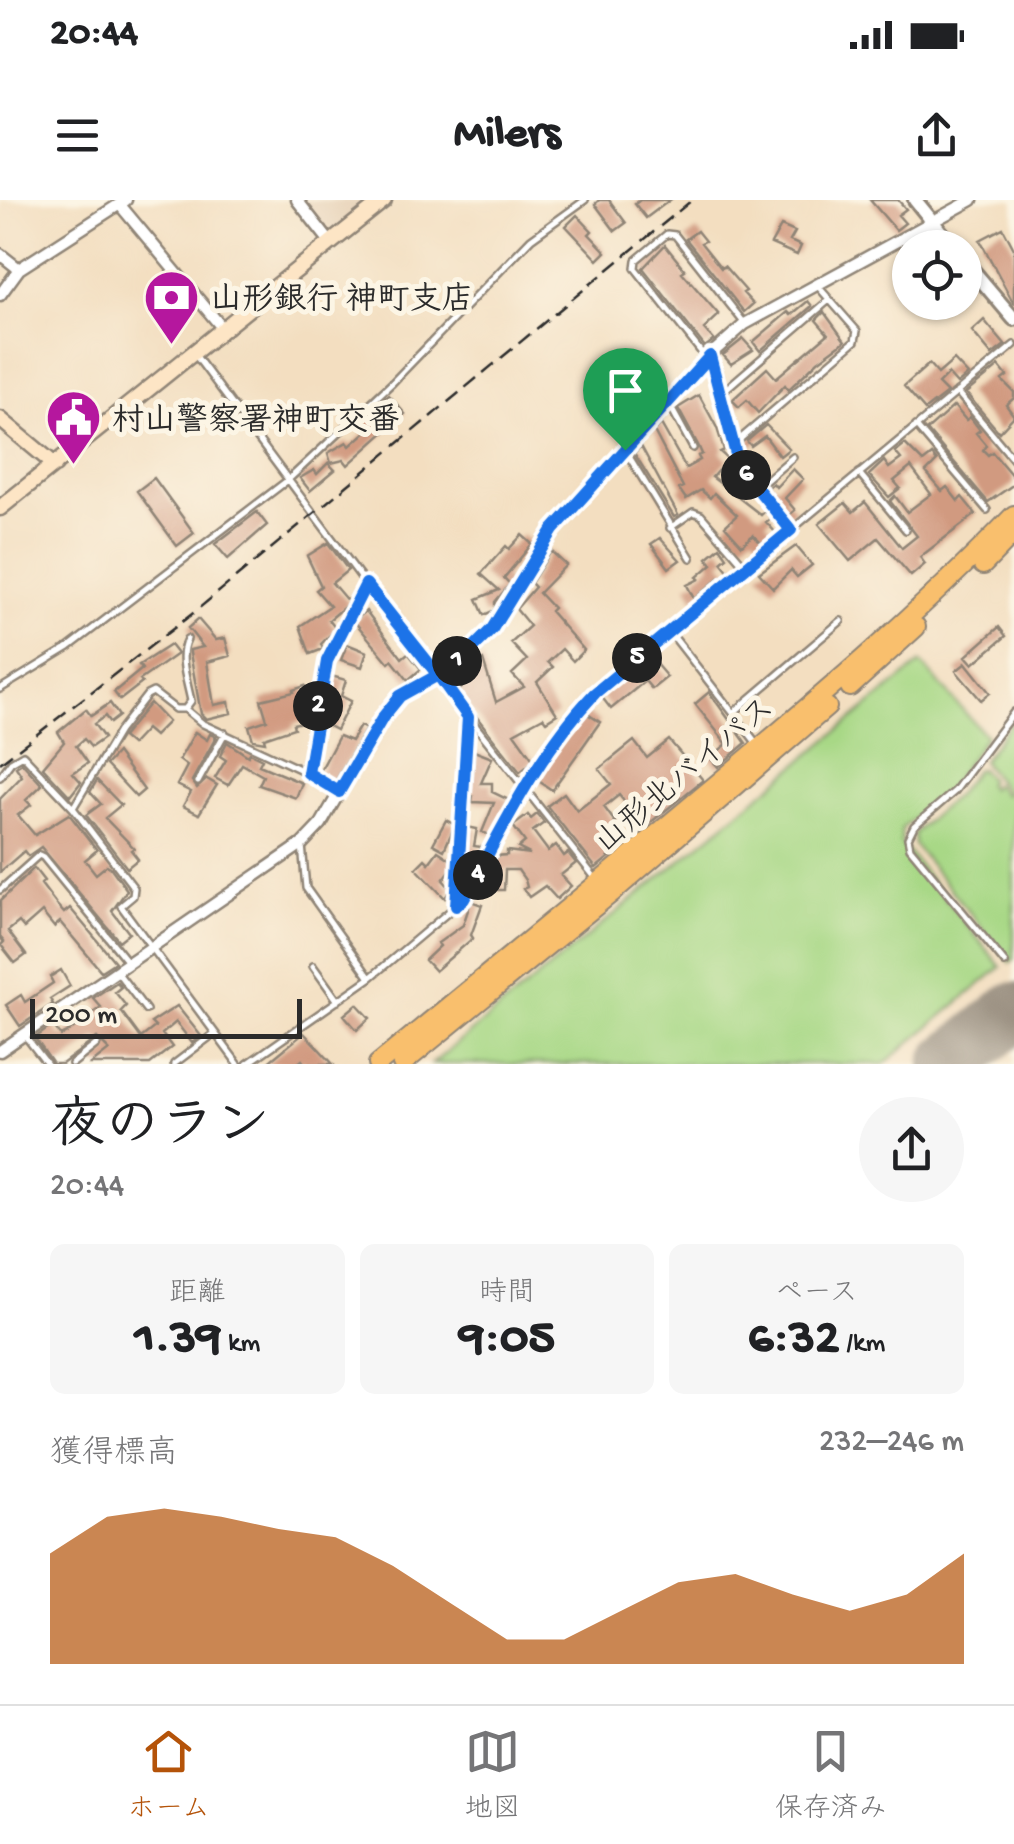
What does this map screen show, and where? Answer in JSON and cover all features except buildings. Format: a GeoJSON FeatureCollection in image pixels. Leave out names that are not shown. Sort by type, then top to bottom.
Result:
{"type":"FeatureCollection","features":[{"type":"Feature","properties":{"kind":"highway","name":"山形北バイパス"},"geometry":{"type":"LineString","coordinates":[[378,1064],[760,748],[891,634],[1014,515]]}},
{"type":"Feature","properties":{"kind":"highway","name":"山形北バイパス"},"geometry":{"type":"LineString","coordinates":[[402,1064],[614,891],[866,673],[1014,533]]}},
{"type":"Feature","properties":{"kind":"main road"},"geometry":{"type":"LineString","coordinates":[[0,508],[384,200]]}},
{"type":"Feature","properties":{"kind":"main road"},"geometry":{"type":"LineString","coordinates":[[0,419],[55,464]]}},
{"type":"Feature","properties":{"kind":"street"},"geometry":{"type":"LineString","coordinates":[[297,200],[330,242]]}},
{"type":"Feature","properties":{"kind":"street"},"geometry":{"type":"LineString","coordinates":[[915,200],[939,230]]}},
{"type":"Feature","properties":{"kind":"street"},"geometry":{"type":"LineString","coordinates":[[0,1051],[302,844],[321,824],[383,717],[400,696],[438,675],[492,629],[553,530],[708,358],[746,324],[972,200]]}},
{"type":"Feature","properties":{"kind":"street"},"geometry":{"type":"LineString","coordinates":[[0,295],[19,269],[123,202],[224,330]]}},
{"type":"Feature","properties":{"kind":"street"},"geometry":{"type":"LineString","coordinates":[[0,254],[19,269]]}},
{"type":"Feature","properties":{"kind":"street"},"geometry":{"type":"LineString","coordinates":[[982,281],[1014,318]]}},
{"type":"Feature","properties":{"kind":"lane"},"geometry":{"type":"LineString","coordinates":[[0,689],[69,646],[288,480],[392,382],[532,239],[585,200]]}},
{"type":"Feature","properties":{"kind":"lane"},"geometry":{"type":"LineString","coordinates":[[746,324],[675,235],[667,234],[636,260],[635,268],[708,358],[739,466],[791,530]]}},
{"type":"Feature","properties":{"kind":"lane"},"geometry":{"type":"LineString","coordinates":[[733,444],[856,341],[856,331],[815,284]]}},
{"type":"Feature","properties":{"kind":"lane"},"geometry":{"type":"LineString","coordinates":[[720,394],[829,300]]}},
{"type":"Feature","properties":{"kind":"lane"},"geometry":{"type":"LineString","coordinates":[[247,1064],[370,978],[464,899],[524,788],[566,723],[595,693],[1014,344]]}},
{"type":"Feature","properties":{"kind":"lane"},"geometry":{"type":"LineString","coordinates":[[194,354],[366,584],[599,883]]}},
{"type":"Feature","properties":{"kind":"lane"},"geometry":{"type":"LineString","coordinates":[[957,392],[1014,460]]}},
{"type":"Feature","properties":{"kind":"lane"},"geometry":{"type":"LineString","coordinates":[[668,402],[693,448]]}},
{"type":"Feature","properties":{"kind":"lane"},"geometry":{"type":"LineString","coordinates":[[916,426],[987,510]]}},
{"type":"Feature","properties":{"kind":"lane"},"geometry":{"type":"LineString","coordinates":[[625,450],[691,558]]}},
{"type":"Feature","properties":{"kind":"lane"},"geometry":{"type":"LineString","coordinates":[[757,488],[793,458]]}},
{"type":"Feature","properties":{"kind":"lane"},"geometry":{"type":"LineString","coordinates":[[859,473],[906,530]]}},
{"type":"Feature","properties":{"kind":"lane"},"geometry":{"type":"LineString","coordinates":[[670,528],[694,512],[701,515],[746,568]]}},
{"type":"Feature","properties":{"kind":"lane"},"geometry":{"type":"LineString","coordinates":[[308,773],[327,661],[366,584]]}},
{"type":"Feature","properties":{"kind":"lane"},"geometry":{"type":"LineString","coordinates":[[733,713],[841,621]]}},
{"type":"Feature","properties":{"kind":"lane"},"geometry":{"type":"LineString","coordinates":[[669,631],[760,748]]}},
{"type":"Feature","properties":{"kind":"lane"},"geometry":{"type":"LineString","coordinates":[[185,709],[191,701],[182,657],[183,643],[188,638]]}},
{"type":"Feature","properties":{"kind":"lane"},"geometry":{"type":"LineString","coordinates":[[73,808],[119,731],[146,695],[153,692],[203,724],[308,773],[339,792]]}},
{"type":"Feature","properties":{"kind":"lane"},"geometry":{"type":"LineString","coordinates":[[1005,963],[910,848],[908,838],[914,826],[955,791],[1014,712]]}},
{"type":"Feature","properties":{"kind":"lane"},"geometry":{"type":"LineString","coordinates":[[456,906],[468,717]]}},
{"type":"Feature","properties":{"kind":"lane"},"geometry":{"type":"LineString","coordinates":[[198,782],[225,733]]}},
{"type":"Feature","properties":{"kind":"lane"},"geometry":{"type":"LineString","coordinates":[[0,777],[11,762],[24,755],[73,808],[134,888],[133,896],[121,906],[238,1064]]}},
{"type":"Feature","properties":{"kind":"lane"},"geometry":{"type":"LineString","coordinates":[[302,844],[306,888],[370,978]]}},
{"type":"Feature","properties":{"kind":"lane"},"geometry":{"type":"LineString","coordinates":[[0,890],[39,855],[129,964]]}},
{"type":"Feature","properties":{"kind":"lane"},"geometry":{"type":"LineString","coordinates":[[313,966],[338,1001]]}},
{"type":"Feature","properties":{"kind":"lane"},"geometry":{"type":"LineString","coordinates":[[117,972],[146,1010]]}},
{"type":"Feature","properties":{"kind":"lane"},"geometry":{"type":"LineString","coordinates":[[174,1064],[215,1033]]}},
{"type":"Feature","properties":{"kind":"lane"},"geometry":{"type":"LineString","coordinates":[[24,1034],[48,1064]]}},
{"type":"Feature","properties":{"kind":"lane"},"geometry":{"type":"LineString","coordinates":[[72,1064],[97,1044]]}},
{"type":"Feature","properties":{"kind":"shaded area"},"geometry":{"type":"Polygon","coordinates":[[[304,200],[364,200],[367,205],[335,230],[327,230],[304,200]]]}},
{"type":"Feature","properties":{"kind":"green space"},"geometry":{"type":"Polygon","coordinates":[[[921,663],[986,736],[947,791],[902,828],[901,843],[1001,967],[884,1064],[432,1064],[921,663]]]}},
{"type":"Feature","properties":{"kind":"green space"},"geometry":{"type":"Polygon","coordinates":[[[1014,718],[1014,959],[1010,962],[914,845],[914,833],[958,793],[975,770],[980,769],[989,779],[990,789],[995,784],[1004,795],[1007,793],[982,761],[1014,718]]]}},
{"type":"Feature","properties":{"kind":"runway"},"geometry":{"type":"LineString","coordinates":[[950,1064],[1014,1012]]}},
{"type":"Feature","properties":{"kind":"railway"},"geometry":{"type":"LineString","coordinates":[[0,763],[192,614],[692,200]]}},
{"type":"Feature","properties":{"kind":"place","name":"山形銀行 神町支店"},"geometry":{"type":"Point","coordinates":[171,346]}},
{"type":"Feature","properties":{"kind":"place","name":"村山警察署神町交番"},"geometry":{"type":"Point","coordinates":[73,467]}},
{"type":"Feature","properties":{"kind":"route"},"geometry":{"type":"LineString","coordinates":[[625,450],[553,530],[492,629],[438,675],[366,584],[327,661],[308,773],[339,792],[383,717],[412,687],[438,675],[468,717],[456,906],[464,899],[524,788],[566,723],[595,693],[791,530],[739,466],[710,356],[625,450]]}}]}
